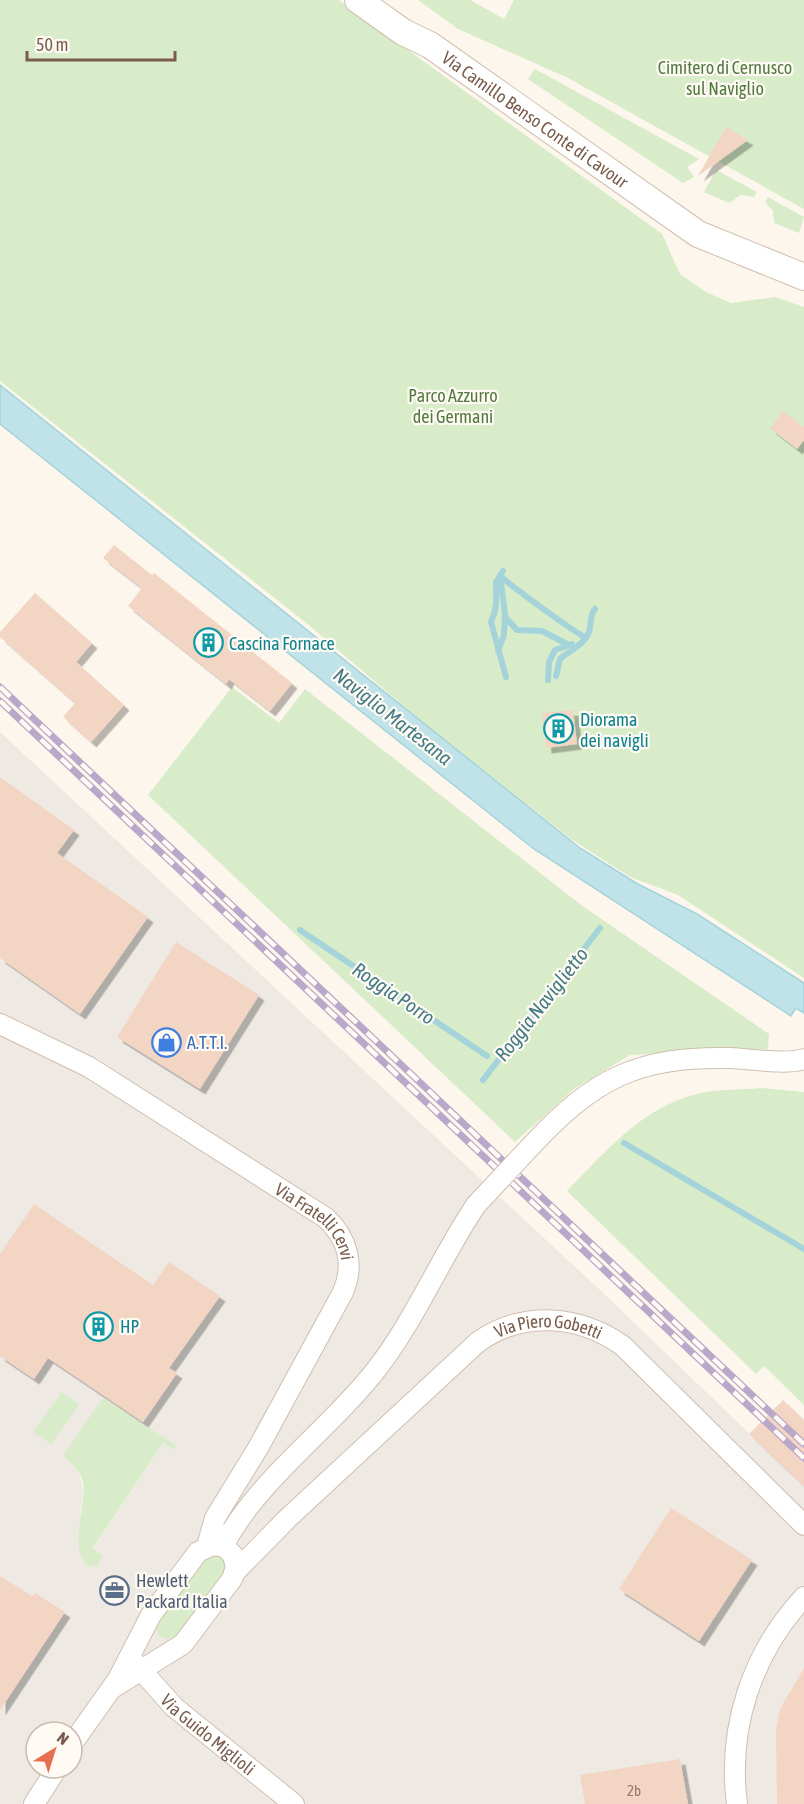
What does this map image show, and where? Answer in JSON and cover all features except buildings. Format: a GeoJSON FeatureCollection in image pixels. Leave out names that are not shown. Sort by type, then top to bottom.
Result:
{"type":"FeatureCollection","features":[{"type":"Feature","properties":{"kind":"street","name":"Via Camillo Benso Conte di Cavour"},"geometry":{"type":"LineString","coordinates":[[358,0],[402,32],[430,45]]}},
{"type":"Feature","properties":{"kind":"street","name":"Via Camillo Benso Conte di Cavour"},"geometry":{"type":"LineString","coordinates":[[376,0],[409,24],[430,45],[698,234],[804,277]]}},
{"type":"Feature","properties":{"kind":"street","name":"Via Camillo Benso Conte di Cavour"},"geometry":{"type":"LineString","coordinates":[[641,193],[699,216],[804,265]]}},
{"type":"Feature","properties":{"kind":"street","name":"Via Fratelli Cervi"},"geometry":{"type":"LineString","coordinates":[[0,1024],[88,1067],[326,1218],[344,1242],[349,1269],[343,1292],[258,1448],[215,1518],[220,1548]]}},
{"type":"Feature","properties":{"kind":"street"},"geometry":{"type":"LineString","coordinates":[[84,1727],[111,1689],[135,1664],[148,1622],[198,1552],[220,1548],[243,1513],[380,1366],[405,1329],[447,1250],[476,1205],[567,1109],[588,1092],[620,1075],[658,1062],[720,1058],[804,1059]]}},
{"type":"Feature","properties":{"kind":"street","name":"Via Piero Gobetti"},"geometry":{"type":"LineString","coordinates":[[135,1664],[184,1642],[234,1573],[288,1518],[478,1342],[513,1325],[555,1320],[582,1324],[604,1333],[628,1350],[804,1525]]}},
{"type":"Feature","properties":{"kind":"street","name":"Via Piero Gobetti"},"geometry":{"type":"LineString","coordinates":[[220,1548],[288,1518]]}},
{"type":"Feature","properties":{"kind":"street"},"geometry":{"type":"LineString","coordinates":[[220,1548],[235,1561],[234,1573]]}},
{"type":"Feature","properties":{"kind":"street"},"geometry":{"type":"LineString","coordinates":[[737,1804],[735,1748],[747,1690],[772,1638],[804,1597]]}},
{"type":"Feature","properties":{"kind":"street"},"geometry":{"type":"LineString","coordinates":[[148,1622],[147,1632],[152,1642],[164,1649],[177,1647]]}},
{"type":"Feature","properties":{"kind":"street","name":"Via Guido Miglioli"},"geometry":{"type":"LineString","coordinates":[[135,1664],[174,1707],[294,1804]]}},
{"type":"Feature","properties":{"kind":"street"},"geometry":{"type":"LineString","coordinates":[[34,1804],[49,1780]]}},
{"type":"Feature","properties":{"kind":"shaded area"},"geometry":{"type":"Polygon","coordinates":[[[0,732],[600,1290],[804,1486],[804,1804],[0,1804],[0,732]],[[103,1398],[78,1470],[83,1489],[79,1527],[93,1549],[163,1443],[175,1450],[177,1447],[103,1398]]]}},
{"type":"Feature","properties":{"kind":"green space","name":"Parco Azzurro dei Germani"},"geometry":{"type":"Polygon","coordinates":[[[0,0],[339,0],[662,234],[680,274],[706,292],[731,303],[775,297],[804,307],[804,978],[678,895],[630,877],[571,839],[420,720],[305,622],[0,381],[0,0]]]}},
{"type":"Feature","properties":{"kind":"green space","name":"Cimitero di Cernusco sul Naviglio"},"geometry":{"type":"Polygon","coordinates":[[[418,0],[470,0],[504,19],[514,0],[804,0],[804,209],[568,78],[458,29],[418,0]]]}},
{"type":"Feature","properties":{"kind":"green space"},"geometry":{"type":"Polygon","coordinates":[[[535,69],[699,159],[687,167],[694,177],[683,183],[528,79],[535,69]]]}},
{"type":"Feature","properties":{"kind":"green space"},"geometry":{"type":"Polygon","coordinates":[[[716,170],[757,192],[754,197],[741,195],[729,203],[704,192],[716,170]]]}},
{"type":"Feature","properties":{"kind":"green space"},"geometry":{"type":"Polygon","coordinates":[[[768,197],[804,217],[799,233],[774,223],[773,211],[765,202],[768,197]]]}},
{"type":"Feature","properties":{"kind":"green space"},"geometry":{"type":"Polygon","coordinates":[[[232,687],[279,723],[305,689],[581,905],[769,1034],[768,1049],[630,1055],[574,1089],[515,1142],[148,795],[232,687]]]}},
{"type":"Feature","properties":{"kind":"green space"},"geometry":{"type":"Polygon","coordinates":[[[761,1088],[804,1092],[804,1405],[764,1366],[756,1374],[567,1191],[611,1146],[660,1108],[700,1093],[761,1088]]]}},
{"type":"Feature","properties":{"kind":"green space"},"geometry":{"type":"Polygon","coordinates":[[[62,1392],[79,1405],[51,1444],[33,1432],[62,1392]]]}},
{"type":"Feature","properties":{"kind":"green space"},"geometry":{"type":"Polygon","coordinates":[[[103,1398],[177,1446],[175,1450],[163,1443],[93,1548],[103,1556],[97,1567],[94,1565],[90,1567],[83,1560],[78,1539],[83,1482],[77,1470],[63,1455],[103,1398]]]}},
{"type":"Feature","properties":{"kind":"green space"},"geometry":{"type":"Polygon","coordinates":[[[219,1554],[224,1559],[224,1571],[176,1636],[167,1639],[159,1636],[155,1625],[205,1556],[219,1554]]]}},
{"type":"Feature","properties":{"kind":"water","name":"Naviglio Martesana"},"geometry":{"type":"Polygon","coordinates":[[[0,385],[580,848],[636,883],[697,914],[804,983],[804,1013],[796,1008],[791,1016],[534,849],[0,424],[0,385]]]}},
{"type":"Feature","properties":{"kind":"waterway"},"geometry":{"type":"LineString","coordinates":[[503,571],[496,582],[496,607],[491,622],[506,677]]}},
{"type":"Feature","properties":{"kind":"waterway"},"geometry":{"type":"LineString","coordinates":[[500,575],[543,609],[585,637]]}},
{"type":"Feature","properties":{"kind":"waterway"},"geometry":{"type":"LineString","coordinates":[[498,651],[504,635],[505,614],[500,576]]}},
{"type":"Feature","properties":{"kind":"waterway"},"geometry":{"type":"LineString","coordinates":[[556,676],[560,659],[587,636],[595,609]]}},
{"type":"Feature","properties":{"kind":"waterway"},"geometry":{"type":"LineString","coordinates":[[505,617],[517,630],[542,631],[569,645]]}},
{"type":"Feature","properties":{"kind":"waterway"},"geometry":{"type":"LineString","coordinates":[[548,680],[549,662],[555,650],[572,644]]}},
{"type":"Feature","properties":{"kind":"waterway","name":"Roggia Naviglietto"},"geometry":{"type":"LineString","coordinates":[[483,1080],[600,928]]}},
{"type":"Feature","properties":{"kind":"waterway","name":"Roggia Porro"},"geometry":{"type":"LineString","coordinates":[[300,930],[487,1056]]}},
{"type":"Feature","properties":{"kind":"waterway","name":"Roggia Porro"},"geometry":{"type":"LineString","coordinates":[[624,1143],[804,1249]]}},
{"type":"Feature","properties":{"kind":"railway"},"geometry":{"type":"LineString","coordinates":[[0,687],[804,1444]]}},
{"type":"Feature","properties":{"kind":"railway"},"geometry":{"type":"LineString","coordinates":[[0,701],[804,1458]]}},
{"type":"Feature","properties":{"kind":"place","name":"Cascina Fornace"},"geometry":{"type":"Point","coordinates":[208,643]}},
{"type":"Feature","properties":{"kind":"place","name":"Diorama dei navigli"},"geometry":{"type":"Point","coordinates":[559,729]}},
{"type":"Feature","properties":{"kind":"place","name":"A.T.T.I."},"geometry":{"type":"Point","coordinates":[166,1042]}},
{"type":"Feature","properties":{"kind":"place","name":"HP"},"geometry":{"type":"Point","coordinates":[99,1326]}},
{"type":"Feature","properties":{"kind":"place","name":"Hewlett Packard Italia"},"geometry":{"type":"Point","coordinates":[115,1590]}}]}
